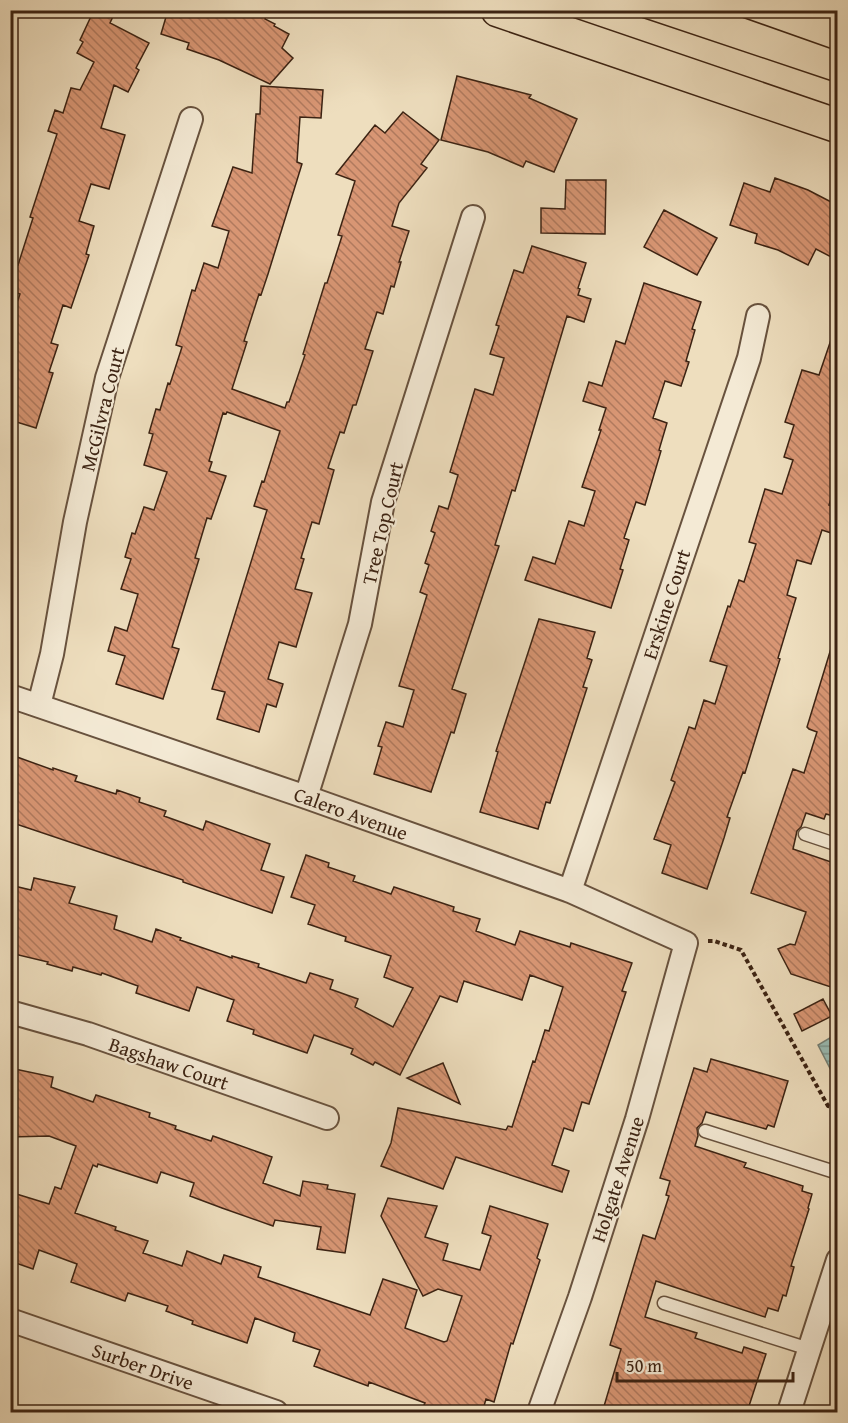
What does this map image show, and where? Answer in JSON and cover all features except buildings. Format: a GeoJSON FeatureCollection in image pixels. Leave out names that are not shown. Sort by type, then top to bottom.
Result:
{"type":"FeatureCollection","features":[{"type":"Feature","properties":{"kind":"highway"},"geometry":{"type":"LineString","coordinates":[[498,10],[837,126]]}},
{"type":"Feature","properties":{"kind":"street","name":"McGilvra Court"},"geometry":{"type":"LineString","coordinates":[[39,705],[52,654],[75,522],[107,378],[192,119]]}},
{"type":"Feature","properties":{"kind":"street","name":"Tree Top Court"},"geometry":{"type":"LineString","coordinates":[[306,797],[360,624],[383,502],[473,217]]}},
{"type":"Feature","properties":{"kind":"street","name":"Erskine Court"},"geometry":{"type":"LineString","coordinates":[[570,891],[749,358],[758,316]]}},
{"type":"Feature","properties":{"kind":"street","name":"Calero Avenue"},"geometry":{"type":"LineString","coordinates":[[10,696],[306,797],[570,891],[686,943]]}},
{"type":"Feature","properties":{"kind":"street","name":"Holgate Avenue"},"geometry":{"type":"LineString","coordinates":[[539,1413],[580,1297],[637,1119],[686,943]]}},
{"type":"Feature","properties":{"kind":"street","name":"Bagshaw Court"},"geometry":{"type":"LineString","coordinates":[[10,1012],[88,1034],[327,1118]]}},
{"type":"Feature","properties":{"kind":"street"},"geometry":{"type":"LineString","coordinates":[[789,1413],[837,1260]]}},
{"type":"Feature","properties":{"kind":"street","name":"Surber Drive"},"geometry":{"type":"LineString","coordinates":[[10,1320],[276,1413]]}},
{"type":"Feature","properties":{"kind":"lane"},"geometry":{"type":"LineString","coordinates":[[805,834],[837,845]]}},
{"type":"Feature","properties":{"kind":"lane"},"geometry":{"type":"LineString","coordinates":[[705,1131],[837,1173]]}},
{"type":"Feature","properties":{"kind":"lane"},"geometry":{"type":"LineString","coordinates":[[664,1303],[809,1348]]}},
{"type":"Feature","properties":{"kind":"path"},"geometry":{"type":"LineString","coordinates":[[686,943],[714,941],[741,950],[828,1106],[837,1109]]}},
{"type":"Feature","properties":{"kind":"water"},"geometry":{"type":"Polygon","coordinates":[[[833,1036],[837,1044],[837,1082],[818,1045],[833,1036]]]}},
{"type":"Feature","properties":{"kind":"tram line"},"geometry":{"type":"LineString","coordinates":[[620,10],[838,83]]}},
{"type":"Feature","properties":{"kind":"tram line"},"geometry":{"type":"LineString","coordinates":[[722,10],[838,51]]}}]}
